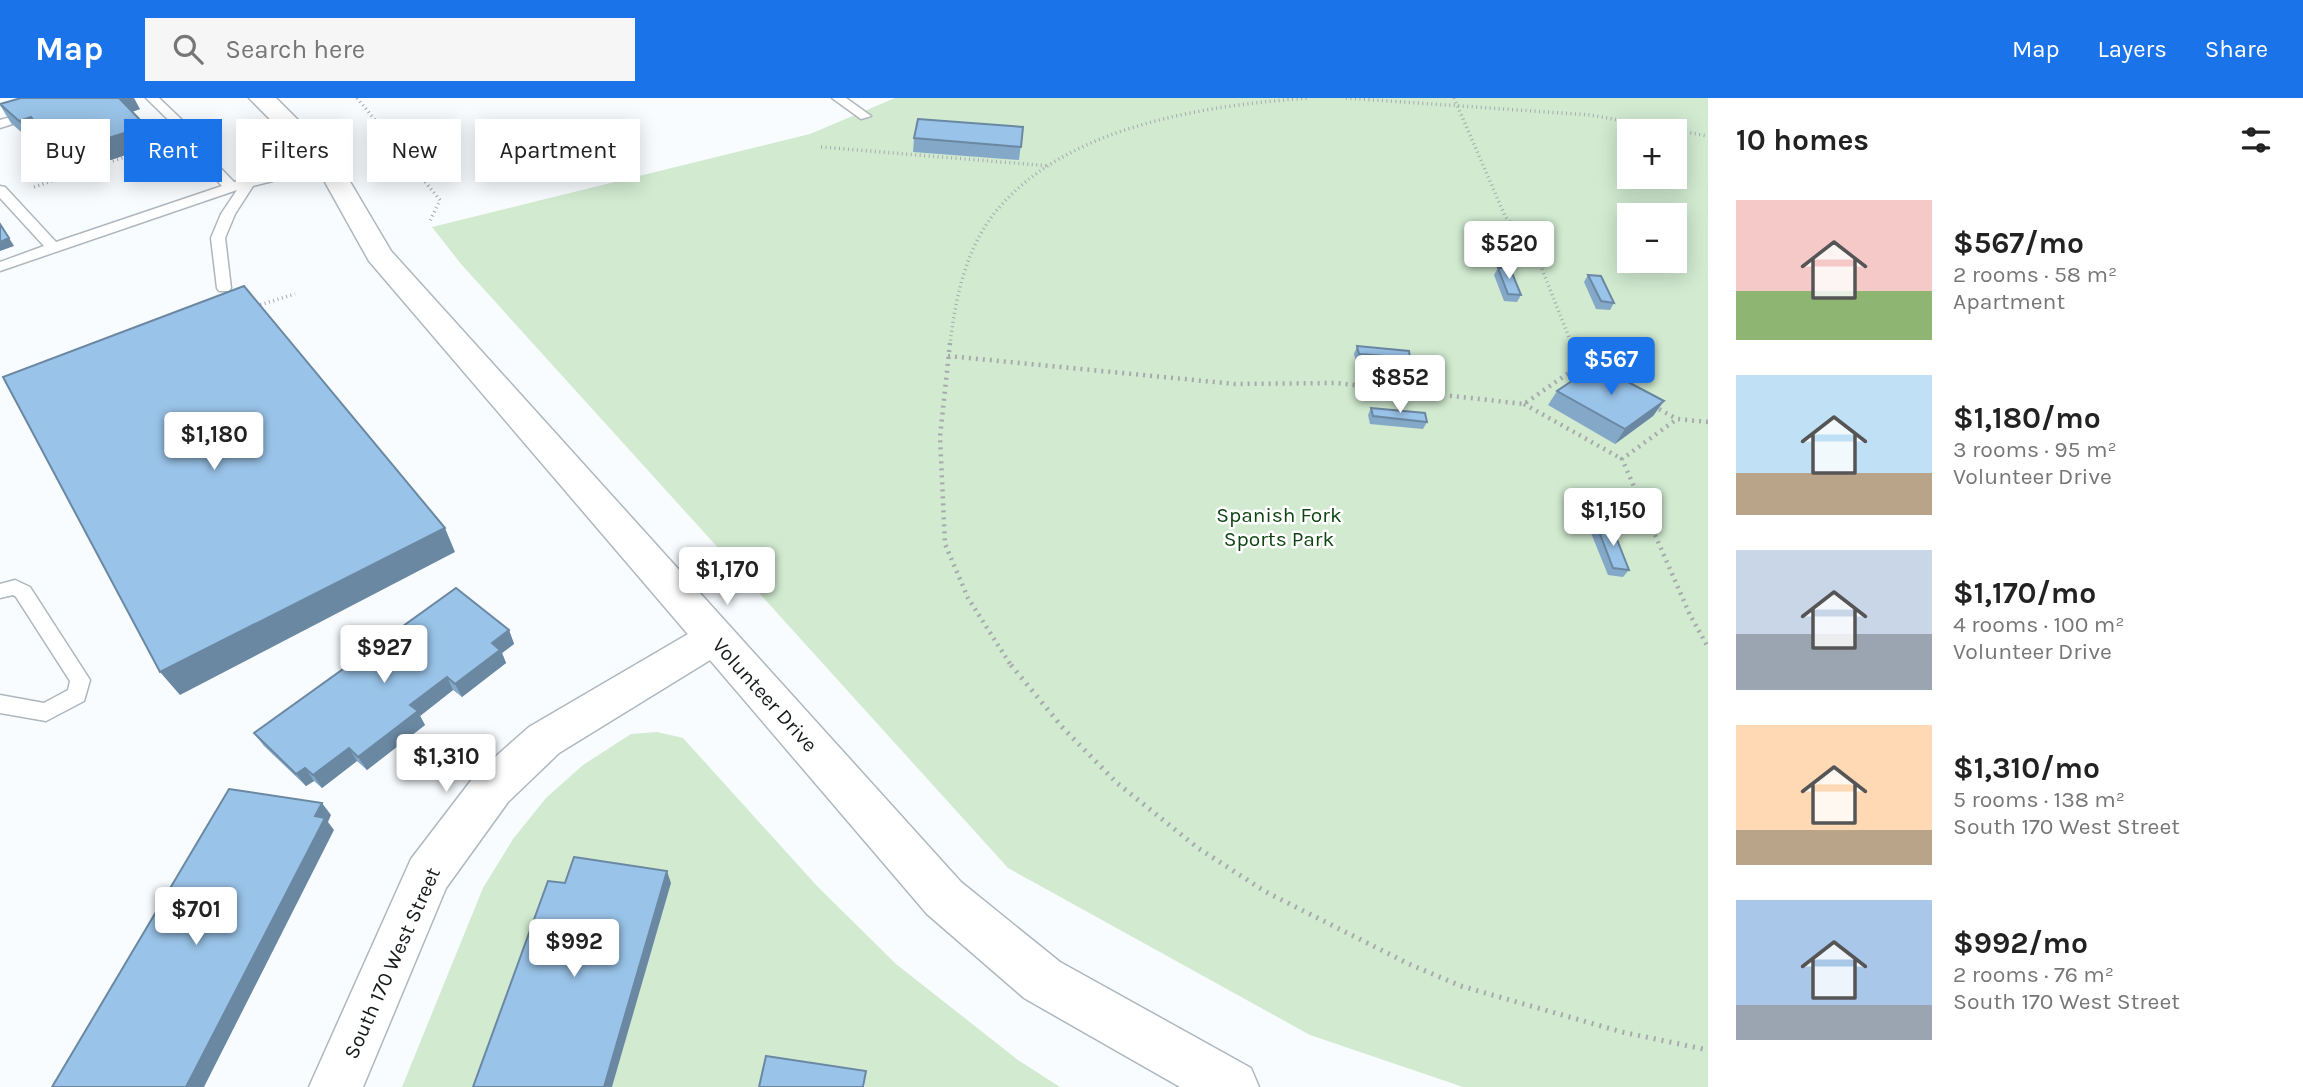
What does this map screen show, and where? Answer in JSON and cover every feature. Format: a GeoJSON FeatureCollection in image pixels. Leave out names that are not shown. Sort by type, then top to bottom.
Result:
{"type":"FeatureCollection","features":[{"type":"Feature","properties":{"kind":"street","name":"Volunteer Drive"},"geometry":{"type":"LineString","coordinates":[[261,98],[286,119]]}},
{"type":"Feature","properties":{"kind":"street","name":"Volunteer Drive"},"geometry":{"type":"LineString","coordinates":[[338,182],[379,255],[944,898],[1042,980],[1232,1087]]}},
{"type":"Feature","properties":{"kind":"street","name":"South 170 West Street"},"geometry":{"type":"LineString","coordinates":[[336,1087],[428,874],[492,788],[544,740],[714,638]]}},
{"type":"Feature","properties":{"kind":"lane"},"geometry":{"type":"LineString","coordinates":[[0,124],[87,98]]}},
{"type":"Feature","properties":{"kind":"lane"},"geometry":{"type":"LineString","coordinates":[[152,98],[199,143],[200,154],[231,187]]}},
{"type":"Feature","properties":{"kind":"lane"},"geometry":{"type":"LineString","coordinates":[[838,98],[865,116]]}},
{"type":"Feature","properties":{"kind":"lane"},"geometry":{"type":"LineString","coordinates":[[0,267],[231,187],[255,182]]}},
{"type":"Feature","properties":{"kind":"lane"},"geometry":{"type":"LineString","coordinates":[[224,288],[218,238],[228,214],[247,184]]}},
{"type":"Feature","properties":{"kind":"lane"},"geometry":{"type":"LineString","coordinates":[[0,190],[53,248]]}},
{"type":"Feature","properties":{"kind":"lane"},"geometry":{"type":"LineString","coordinates":[[0,591],[15,587],[23,592],[80,680],[77,695],[46,712],[0,704]]}},
{"type":"Feature","properties":{"kind":"path"},"geometry":{"type":"LineString","coordinates":[[357,98],[440,200],[429,223]]}},
{"type":"Feature","properties":{"kind":"path"},"geometry":{"type":"LineString","coordinates":[[1310,98],[1265,100],[1167,116],[1091,144],[1051,166],[1010,197],[986,224],[970,255],[961,285],[948,356],[940,442],[946,527],[944,544],[957,579],[1003,651],[1065,730],[1157,816],[1221,865],[1282,900],[1446,980],[1664,1043],[1708,1049]]}},
{"type":"Feature","properties":{"kind":"path"},"geometry":{"type":"LineString","coordinates":[[1346,98],[1591,115],[1708,136]]}},
{"type":"Feature","properties":{"kind":"path"},"geometry":{"type":"LineString","coordinates":[[1454,98],[1505,216],[1538,259],[1580,365],[1524,404]]}},
{"type":"Feature","properties":{"kind":"path"},"geometry":{"type":"LineString","coordinates":[[821,148],[1051,166]]}},
{"type":"Feature","properties":{"kind":"path"},"geometry":{"type":"LineString","coordinates":[[34,187],[48,182]]}},
{"type":"Feature","properties":{"kind":"path"},"geometry":{"type":"LineString","coordinates":[[246,310],[296,294]]}},
{"type":"Feature","properties":{"kind":"path"},"geometry":{"type":"LineString","coordinates":[[948,356],[1235,384],[1336,383],[1524,404],[1622,459],[1690,615],[1708,647]]}},
{"type":"Feature","properties":{"kind":"path"},"geometry":{"type":"LineString","coordinates":[[1653,405],[1677,419],[1708,422]]}},
{"type":"Feature","properties":{"kind":"path"},"geometry":{"type":"LineString","coordinates":[[1622,459],[1677,419]]}},
{"type":"Feature","properties":{"kind":"green space","name":"Spanish Fork Sports Park"},"geometry":{"type":"Polygon","coordinates":[[[895,98],[1708,98],[1708,1087],[1463,1087],[1310,1035],[1008,868],[461,264],[432,227],[615,182],[640,182],[640,176],[810,134],[895,98]]]}},
{"type":"Feature","properties":{"kind":"green space"},"geometry":{"type":"Polygon","coordinates":[[[657,732],[683,738],[817,886],[896,964],[1018,1060],[1060,1087],[865,1087],[865,1080],[763,1087],[612,1087],[670,883],[484,1087],[402,1087],[483,888],[513,839],[546,798],[583,765],[631,734],[657,732]]]}},
{"type":"Feature","properties":{"kind":"building"},"geometry":{"type":"Polygon","coordinates":[[[21,98],[119,98],[139,119],[124,119],[124,133],[110,138],[110,119],[31,117],[19,121],[0,104],[21,98]]]}},
{"type":"Feature","properties":{"kind":"building"},"geometry":{"type":"Polygon","coordinates":[[[918,119],[1023,127],[1021,147],[914,138],[918,119]]]}},
{"type":"Feature","properties":{"kind":"building"},"geometry":{"type":"Polygon","coordinates":[[[0,224],[9,238],[0,242],[0,224]]]}},
{"type":"Feature","properties":{"kind":"building"},"geometry":{"type":"Polygon","coordinates":[[[1498,268],[1510,268],[1521,295],[1508,294],[1498,268]]]}},
{"type":"Feature","properties":{"kind":"building"},"geometry":{"type":"Polygon","coordinates":[[[1588,275],[1601,276],[1614,303],[1601,301],[1588,275]]]}},
{"type":"Feature","properties":{"kind":"building"},"geometry":{"type":"Polygon","coordinates":[[[244,286],[445,528],[160,672],[3,377],[244,286]]]}},
{"type":"Feature","properties":{"kind":"building"},"geometry":{"type":"Polygon","coordinates":[[[1357,346],[1409,351],[1410,358],[1359,354],[1357,346]]]}},
{"type":"Feature","properties":{"kind":"building"},"geometry":{"type":"Polygon","coordinates":[[[1596,365],[1664,401],[1625,429],[1557,391],[1596,365]]]}},
{"type":"Feature","properties":{"kind":"building"},"geometry":{"type":"Polygon","coordinates":[[[1371,408],[1425,413],[1427,422],[1373,416],[1371,408]]]}},
{"type":"Feature","properties":{"kind":"building"},"geometry":{"type":"Polygon","coordinates":[[[1597,526],[1612,527],[1629,570],[1613,568],[1597,526]]]}},
{"type":"Feature","properties":{"kind":"building"},"geometry":{"type":"Polygon","coordinates":[[[456,588],[509,630],[492,643],[500,650],[455,684],[447,677],[410,705],[418,711],[358,757],[349,748],[313,775],[305,768],[296,774],[254,733],[456,588]]]}},
{"type":"Feature","properties":{"kind":"building"},"geometry":{"type":"Polygon","coordinates":[[[229,789],[322,803],[315,816],[325,818],[186,1087],[52,1087],[229,789]]]}},
{"type":"Feature","properties":{"kind":"building"},"geometry":{"type":"Polygon","coordinates":[[[574,857],[667,871],[604,1087],[473,1087],[548,881],[565,883],[574,857]]]}},
{"type":"Feature","properties":{"kind":"building"},"geometry":{"type":"Polygon","coordinates":[[[766,1056],[866,1071],[863,1087],[759,1087],[766,1056]]]}}]}
